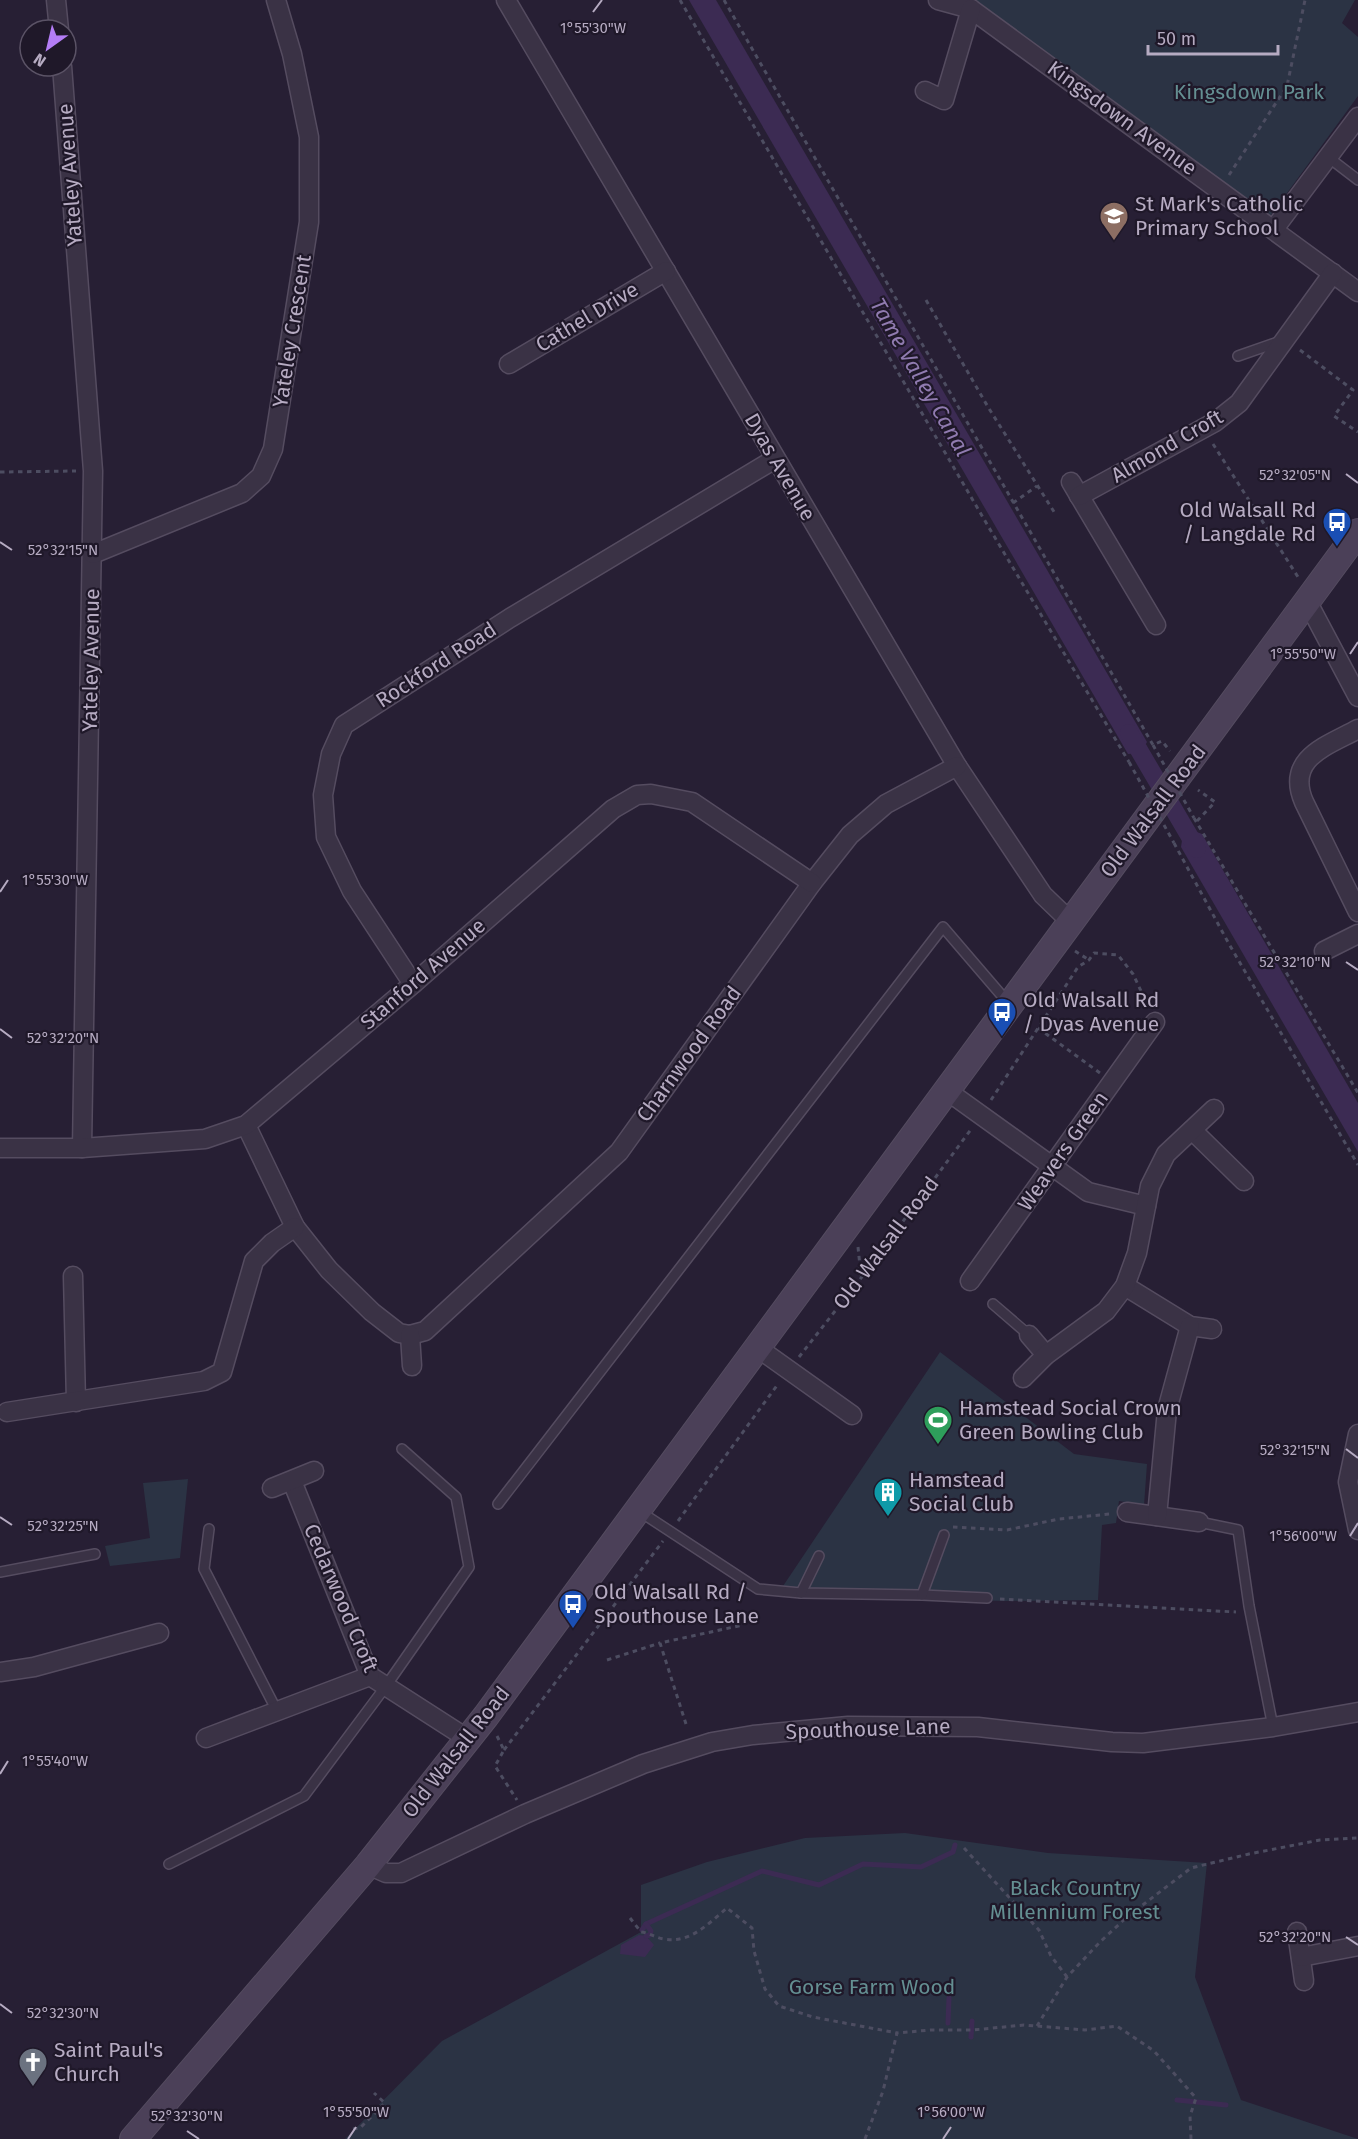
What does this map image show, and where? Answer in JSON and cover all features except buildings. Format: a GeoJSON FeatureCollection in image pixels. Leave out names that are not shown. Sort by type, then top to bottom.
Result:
{"type":"FeatureCollection","features":[{"type":"Feature","properties":{"kind":"main road","name":"Old Walsall Road"},"geometry":{"type":"LineString","coordinates":[[133,2139],[368,1865],[486,1716],[1358,532]]}},
{"type":"Feature","properties":{"kind":"street"},"geometry":{"type":"LineString","coordinates":[[57,0],[58,18]]}},
{"type":"Feature","properties":{"kind":"street","name":"Yateley Crescent"},"geometry":{"type":"LineString","coordinates":[[93,554],[242,493],[261,476],[273,449],[309,222],[309,137],[292,54],[276,0]]}},
{"type":"Feature","properties":{"kind":"street","name":"Dyas Avenue"},"geometry":{"type":"LineString","coordinates":[[506,0],[957,766],[1043,896],[1070,921]]}},
{"type":"Feature","properties":{"kind":"street","name":"Kingsdown Avenue"},"geometry":{"type":"LineString","coordinates":[[938,0],[971,9],[1358,292]]}},
{"type":"Feature","properties":{"kind":"street"},"geometry":{"type":"LineString","coordinates":[[925,91],[944,100],[971,9]]}},
{"type":"Feature","properties":{"kind":"street","name":"Yateley Avenue"},"geometry":{"type":"LineString","coordinates":[[63,78],[93,471],[82,1148]]}},
{"type":"Feature","properties":{"kind":"street"},"geometry":{"type":"LineString","coordinates":[[1274,229],[1358,117]]}},
{"type":"Feature","properties":{"kind":"street","name":"Cathel Drive"},"geometry":{"type":"LineString","coordinates":[[509,364],[666,271]]}},
{"type":"Feature","properties":{"kind":"street","name":"Almond Croft"},"geometry":{"type":"LineString","coordinates":[[1156,625],[1075,489],[1215,422],[1239,403],[1333,273]]}},
{"type":"Feature","properties":{"kind":"street","name":"Rockford Road"},"geometry":{"type":"LineString","coordinates":[[413,984],[352,891],[326,837],[323,795],[331,754],[344,724],[510,618],[775,459]]}},
{"type":"Feature","properties":{"kind":"street"},"geometry":{"type":"LineString","coordinates":[[1308,599],[1358,697]]}},
{"type":"Feature","properties":{"kind":"street"},"geometry":{"type":"LineString","coordinates":[[1358,729],[1310,756],[1302,766],[1298,784],[1304,802],[1358,912]]}},
{"type":"Feature","properties":{"kind":"street","name":"Charnwood Road"},"geometry":{"type":"LineString","coordinates":[[410,1335],[425,1332],[619,1152],[812,883],[850,835],[886,804],[957,766]]}},
{"type":"Feature","properties":{"kind":"street","name":"Stanford Avenue"},"geometry":{"type":"LineString","coordinates":[[0,1148],[82,1148],[205,1139],[246,1125],[413,984],[613,809],[637,795],[651,794],[692,802],[812,883]]}},
{"type":"Feature","properties":{"kind":"street"},"geometry":{"type":"LineString","coordinates":[[1324,951],[1358,934]]}},
{"type":"Feature","properties":{"kind":"street","name":"Weavers Green"},"geometry":{"type":"LineString","coordinates":[[970,1281],[1155,1022]]}},
{"type":"Feature","properties":{"kind":"street"},"geometry":{"type":"LineString","coordinates":[[946,1090],[1088,1192],[1146,1206]]}},
{"type":"Feature","properties":{"kind":"street"},"geometry":{"type":"LineString","coordinates":[[1023,1378],[1046,1355],[1106,1311],[1125,1286],[1137,1253],[1150,1186],[1166,1154],[1214,1109]]}},
{"type":"Feature","properties":{"kind":"street"},"geometry":{"type":"LineString","coordinates":[[246,1125],[296,1227],[328,1270],[372,1312],[399,1333],[410,1335],[412,1366]]}},
{"type":"Feature","properties":{"kind":"street"},"geometry":{"type":"LineString","coordinates":[[1192,1130],[1244,1181]]}},
{"type":"Feature","properties":{"kind":"street"},"geometry":{"type":"LineString","coordinates":[[7,1412],[204,1381],[222,1371],[254,1261],[272,1243],[296,1227]]}},
{"type":"Feature","properties":{"kind":"street"},"geometry":{"type":"LineString","coordinates":[[73,1276],[76,1402]]}},
{"type":"Feature","properties":{"kind":"street"},"geometry":{"type":"LineString","coordinates":[[1125,1286],[1190,1326],[1212,1329]]}},
{"type":"Feature","properties":{"kind":"street"},"geometry":{"type":"LineString","coordinates":[[1157,1515],[1167,1410],[1190,1326]]}},
{"type":"Feature","properties":{"kind":"street"},"geometry":{"type":"LineString","coordinates":[[1029,1335],[1046,1355]]}},
{"type":"Feature","properties":{"kind":"street"},"geometry":{"type":"LineString","coordinates":[[758,1348],[852,1415]]}},
{"type":"Feature","properties":{"kind":"street"},"geometry":{"type":"LineString","coordinates":[[1358,1434],[1348,1482],[1358,1530]]}},
{"type":"Feature","properties":{"kind":"street"},"geometry":{"type":"LineString","coordinates":[[272,1488],[314,1471]]}},
{"type":"Feature","properties":{"kind":"street","name":"Cedarwood Croft"},"geometry":{"type":"LineString","coordinates":[[292,1481],[370,1676],[468,1739]]}},
{"type":"Feature","properties":{"kind":"street"},"geometry":{"type":"LineString","coordinates":[[1127,1512],[1199,1522]]}},
{"type":"Feature","properties":{"kind":"street"},"geometry":{"type":"LineString","coordinates":[[0,1672],[34,1667],[159,1633]]}},
{"type":"Feature","properties":{"kind":"street"},"geometry":{"type":"LineString","coordinates":[[206,1738],[370,1676]]}},
{"type":"Feature","properties":{"kind":"street","name":"Spouthouse Lane"},"geometry":{"type":"LineString","coordinates":[[368,1865],[386,1873],[401,1873],[525,1814],[644,1764],[712,1742],[753,1735],[848,1726],[978,1726],[1112,1742],[1143,1743],[1273,1727],[1358,1712]]}},
{"type":"Feature","properties":{"kind":"street"},"geometry":{"type":"LineString","coordinates":[[1297,1932],[1304,1981]]}},
{"type":"Feature","properties":{"kind":"street"},"geometry":{"type":"LineString","coordinates":[[1301,1957],[1358,1946]]}},
{"type":"Feature","properties":{"kind":"lane"},"geometry":{"type":"LineString","coordinates":[[1328,157],[1358,180]]}},
{"type":"Feature","properties":{"kind":"lane"},"geometry":{"type":"LineString","coordinates":[[1238,356],[1286,339]]}},
{"type":"Feature","properties":{"kind":"lane"},"geometry":{"type":"LineString","coordinates":[[498,1504],[943,927],[1009,1004]]}},
{"type":"Feature","properties":{"kind":"lane"},"geometry":{"type":"LineString","coordinates":[[993,1304],[1029,1335]]}},
{"type":"Feature","properties":{"kind":"lane"},"geometry":{"type":"LineString","coordinates":[[169,1864],[304,1796],[386,1686],[469,1567],[456,1497],[402,1449]]}},
{"type":"Feature","properties":{"kind":"lane"},"geometry":{"type":"LineString","coordinates":[[638,1510],[758,1589],[801,1593],[922,1594],[987,1598]]}},
{"type":"Feature","properties":{"kind":"lane"},"geometry":{"type":"LineString","coordinates":[[1199,1522],[1238,1530],[1250,1612],[1273,1727]]}},
{"type":"Feature","properties":{"kind":"lane"},"geometry":{"type":"LineString","coordinates":[[209,1529],[204,1569],[277,1711]]}},
{"type":"Feature","properties":{"kind":"lane"},"geometry":{"type":"LineString","coordinates":[[922,1594],[944,1535]]}},
{"type":"Feature","properties":{"kind":"lane"},"geometry":{"type":"LineString","coordinates":[[0,1572],[95,1554]]}},
{"type":"Feature","properties":{"kind":"lane"},"geometry":{"type":"LineString","coordinates":[[801,1593],[819,1556]]}},
{"type":"Feature","properties":{"kind":"path"},"geometry":{"type":"LineString","coordinates":[[680,0],[934,434],[1130,762],[1229,944],[1358,1165]]}},
{"type":"Feature","properties":{"kind":"path"},"geometry":{"type":"LineString","coordinates":[[724,0],[1153,745],[1358,1093]]}},
{"type":"Feature","properties":{"kind":"path"},"geometry":{"type":"LineString","coordinates":[[1220,189],[1287,87],[1305,0]]}},
{"type":"Feature","properties":{"kind":"path"},"geometry":{"type":"LineString","coordinates":[[926,300],[1056,515]]}},
{"type":"Feature","properties":{"kind":"path"},"geometry":{"type":"LineString","coordinates":[[1286,339],[1353,390],[1334,416],[1358,432]]}},
{"type":"Feature","properties":{"kind":"path"},"geometry":{"type":"LineString","coordinates":[[1203,428],[1308,599]]}},
{"type":"Feature","properties":{"kind":"path"},"geometry":{"type":"LineString","coordinates":[[0,472],[93,471]]}},
{"type":"Feature","properties":{"kind":"path"},"geometry":{"type":"LineString","coordinates":[[1013,503],[1037,486]]}},
{"type":"Feature","properties":{"kind":"path"},"geometry":{"type":"LineString","coordinates":[[1196,819],[1215,802],[1198,790]]}},
{"type":"Feature","properties":{"kind":"path","name":"Old Walsall Road"},"geometry":{"type":"LineString","coordinates":[[504,1750],[789,1370],[861,1278],[981,1115],[1078,967],[1089,960],[1094,953],[1118,955],[1133,974],[1155,1022]]}},
{"type":"Feature","properties":{"kind":"path"},"geometry":{"type":"LineString","coordinates":[[1038,1028],[1112,1082]]}},
{"type":"Feature","properties":{"kind":"path"},"geometry":{"type":"LineString","coordinates":[[858,1245],[861,1278]]}},
{"type":"Feature","properties":{"kind":"path"},"geometry":{"type":"LineString","coordinates":[[944,1535],[953,1527],[1007,1530],[1059,1519],[1127,1512]]}},
{"type":"Feature","properties":{"kind":"path"},"geometry":{"type":"LineString","coordinates":[[987,1598],[1250,1612]]}},
{"type":"Feature","properties":{"kind":"path"},"geometry":{"type":"LineString","coordinates":[[607,1660],[660,1643],[743,1624]]}},
{"type":"Feature","properties":{"kind":"path"},"geometry":{"type":"LineString","coordinates":[[660,1643],[686,1724]]}},
{"type":"Feature","properties":{"kind":"path"},"geometry":{"type":"LineString","coordinates":[[486,1716],[504,1750],[495,1766],[525,1814]]}},
{"type":"Feature","properties":{"kind":"path"},"geometry":{"type":"LineString","coordinates":[[1037,2026],[1067,1977],[1101,1941],[1127,1917],[1191,1869],[1249,1854],[1320,1840],[1358,1838]]}},
{"type":"Feature","properties":{"kind":"path"},"geometry":{"type":"LineString","coordinates":[[964,1848],[1039,1930],[1052,1956],[1067,1977]]}},
{"type":"Feature","properties":{"kind":"path"},"geometry":{"type":"LineString","coordinates":[[630,1918],[641,1932],[650,1933],[661,1939],[673,1940],[695,1934],[727,1908],[752,1928],[754,1950],[765,1989],[779,2006],[813,2017],[897,2033],[1024,2025],[1085,2030],[1117,2026],[1154,2051],[1196,2098],[1190,2116],[1191,2139]]}},
{"type":"Feature","properties":{"kind":"path"},"geometry":{"type":"LineString","coordinates":[[865,2139],[884,2091],[897,2033]]}},
{"type":"Feature","properties":{"kind":"path"},"geometry":{"type":"LineString","coordinates":[[353,2129],[360,2128],[385,2103],[374,2093]]}},
{"type":"Feature","properties":{"kind":"green space","name":"Kingsdown Park"},"geometry":{"type":"Polygon","coordinates":[[[961,0],[1355,0],[1342,23],[1358,37],[1358,96],[1268,219],[961,0]]]}},
{"type":"Feature","properties":{"kind":"green space"},"geometry":{"type":"Polygon","coordinates":[[[940,1352],[1074,1454],[1147,1464],[1144,1505],[1119,1501],[1116,1523],[1102,1525],[1098,1600],[1005,1601],[777,1595],[940,1352]]]}},
{"type":"Feature","properties":{"kind":"green space"},"geometry":{"type":"Polygon","coordinates":[[[188,1479],[180,1558],[110,1566],[105,1546],[150,1538],[143,1483],[188,1479]]]}},
{"type":"Feature","properties":{"kind":"green space","name":"Gorse Farm Wood"},"geometry":{"type":"Polygon","coordinates":[[[905,1833],[1048,1853],[1207,1863],[1195,1977],[1241,2100],[1358,2139],[345,2139],[442,2041],[641,1932],[641,1885],[707,1862],[805,1838],[905,1833]]]}},
{"type":"Feature","properties":{"kind":"water","name":"Tame Valley Canal"},"geometry":{"type":"Polygon","coordinates":[[[689,0],[716,0],[1147,742],[1141,753],[1128,754],[689,0]]]}},
{"type":"Feature","properties":{"kind":"water"},"geometry":{"type":"Polygon","coordinates":[[[1184,827],[1202,834],[1358,1103],[1358,1152],[1181,847],[1184,827]]]}},
{"type":"Feature","properties":{"kind":"water"},"geometry":{"type":"Polygon","coordinates":[[[639,1935],[646,1936],[654,1945],[645,1957],[620,1954],[621,1945],[639,1935]]]}},
{"type":"Feature","properties":{"kind":"waterway"},"geometry":{"type":"LineString","coordinates":[[1129,733],[1197,849]]}},
{"type":"Feature","properties":{"kind":"waterway"},"geometry":{"type":"LineString","coordinates":[[642,1930],[646,1924],[762,1871],[819,1885],[863,1864],[921,1867],[953,1852],[955,1845]]}},
{"type":"Feature","properties":{"kind":"waterway"},"geometry":{"type":"LineString","coordinates":[[646,1924],[651,1931],[650,1935],[646,1936]]}},
{"type":"Feature","properties":{"kind":"waterway"},"geometry":{"type":"LineString","coordinates":[[948,2023],[949,1998]]}},
{"type":"Feature","properties":{"kind":"waterway"},"geometry":{"type":"LineString","coordinates":[[971,2037],[972,2021]]}},
{"type":"Feature","properties":{"kind":"waterway"},"geometry":{"type":"LineString","coordinates":[[1177,2100],[1226,2105]]}},
{"type":"Feature","properties":{"kind":"place","name":"St Mark's Catholic Primary School"},"geometry":{"type":"Point","coordinates":[1114,242]}},
{"type":"Feature","properties":{"kind":"place","name":"Old Walsall Rd / Langdale Rd"},"geometry":{"type":"Point","coordinates":[1337,548]}},
{"type":"Feature","properties":{"kind":"place","name":"Old Walsall Rd / Dyas Avenue"},"geometry":{"type":"Point","coordinates":[1002,1038]}},
{"type":"Feature","properties":{"kind":"place","name":"Hamstead Social Crown Green Bowling Club"},"geometry":{"type":"Point","coordinates":[938,1446]}},
{"type":"Feature","properties":{"kind":"place","name":"Hamstead Social Club"},"geometry":{"type":"Point","coordinates":[888,1518]}},
{"type":"Feature","properties":{"kind":"place","name":"Old Walsall Rd / Spouthouse Lane"},"geometry":{"type":"Point","coordinates":[573,1630]}},
{"type":"Feature","properties":{"kind":"place","name":"Saint Paul's Church"},"geometry":{"type":"Point","coordinates":[33,2088]}},
{"type":"Feature","properties":{"kind":"park label","name":"Black Country Millennium Forest"},"geometry":{"type":"Point","coordinates":[1075,1900]}}]}
